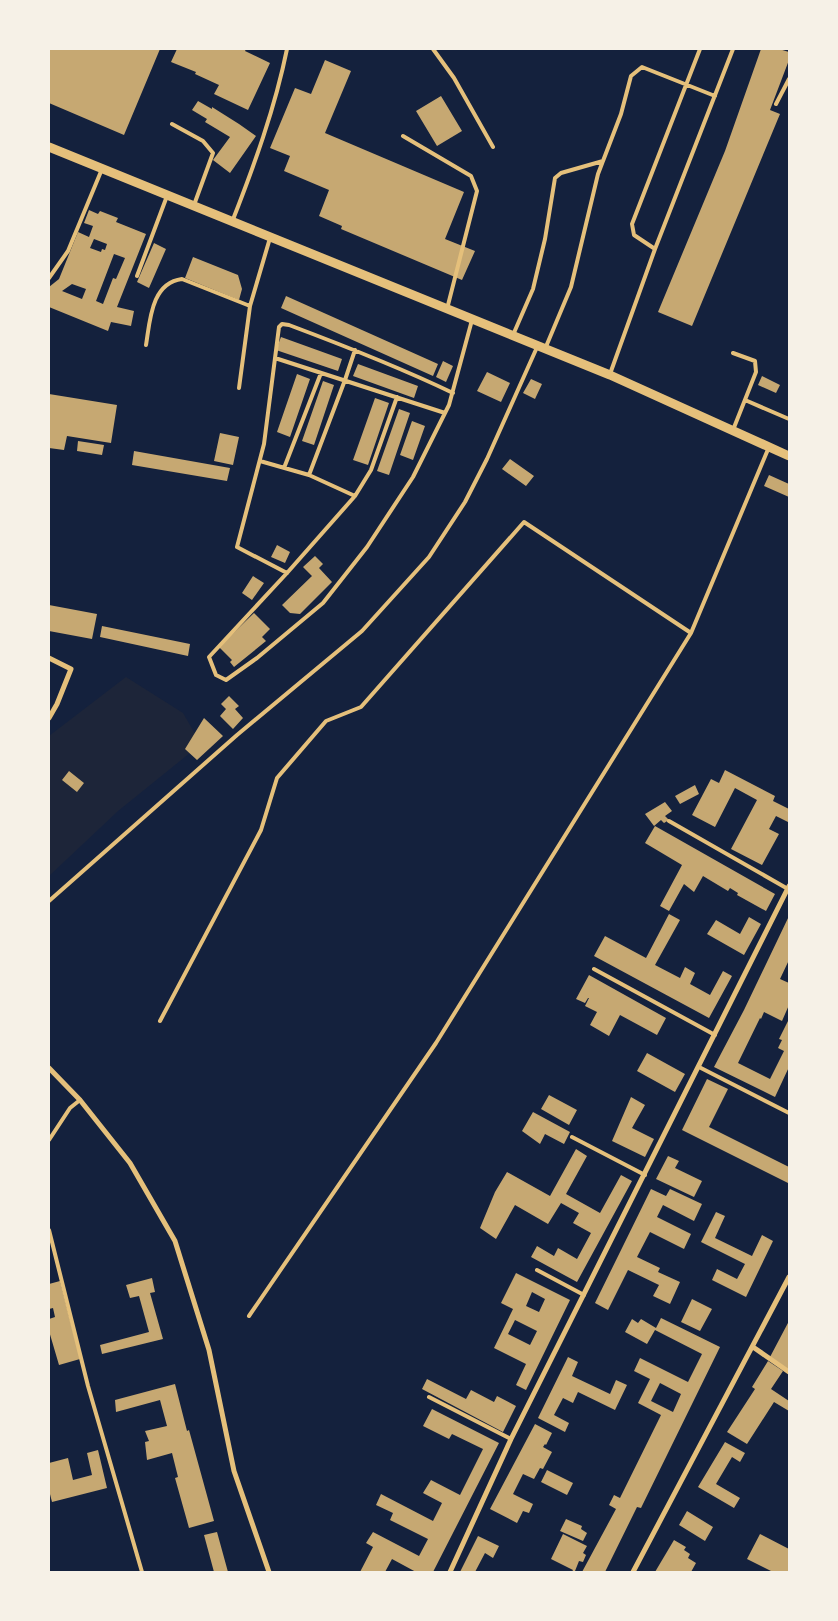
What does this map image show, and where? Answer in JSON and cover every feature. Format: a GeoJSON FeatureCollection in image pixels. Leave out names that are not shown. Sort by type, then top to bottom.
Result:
{"type":"FeatureCollection","features":[{"type":"Feature","properties":{"kind":"street"},"geometry":{"type":"LineString","coordinates":[[49,147],[610,375],[789,456]]}},
{"type":"Feature","properties":{"kind":"street"},"geometry":{"type":"LineString","coordinates":[[49,658],[71,669],[57,704],[49,718]]}},
{"type":"Feature","properties":{"kind":"street"},"geometry":{"type":"LineString","coordinates":[[450,1572],[511,1440],[788,887]]}},
{"type":"Feature","properties":{"kind":"street"},"geometry":{"type":"LineString","coordinates":[[49,1068],[80,1100],[130,1162],[175,1241],[209,1350],[234,1471],[269,1572]]}},
{"type":"Feature","properties":{"kind":"street"},"geometry":{"type":"LineString","coordinates":[[633,1572],[789,1277]]}},
{"type":"Feature","properties":{"kind":"street"},"geometry":{"type":"LineString","coordinates":[[753,1347],[789,1372]]}},
{"type":"Feature","properties":{"kind":"lane"},"geometry":{"type":"LineString","coordinates":[[232,222],[250,178],[278,88],[287,49]]}},
{"type":"Feature","properties":{"kind":"lane"},"geometry":{"type":"LineString","coordinates":[[433,49],[454,78],[493,147]]}},
{"type":"Feature","properties":{"kind":"lane"},"geometry":{"type":"LineString","coordinates":[[655,249],[634,236],[632,224],[700,49]]}},
{"type":"Feature","properties":{"kind":"lane"},"geometry":{"type":"LineString","coordinates":[[610,375],[655,249],[733,49]]}},
{"type":"Feature","properties":{"kind":"lane"},"geometry":{"type":"LineString","coordinates":[[49,901],[237,735],[362,631],[429,557],[465,502],[483,468],[571,287],[598,174],[621,114],[631,76],[642,67],[715,96]]}},
{"type":"Feature","properties":{"kind":"lane"},"geometry":{"type":"LineString","coordinates":[[776,104],[789,79]]}},
{"type":"Feature","properties":{"kind":"lane"},"geometry":{"type":"LineString","coordinates":[[172,124],[203,141],[213,152],[193,207]]}},
{"type":"Feature","properties":{"kind":"lane"},"geometry":{"type":"LineString","coordinates":[[403,136],[471,176],[477,191],[447,310]]}},
{"type":"Feature","properties":{"kind":"lane"},"geometry":{"type":"LineString","coordinates":[[513,336],[532,289],[545,239],[555,178],[560,173],[603,161]]}},
{"type":"Feature","properties":{"kind":"lane"},"geometry":{"type":"LineString","coordinates":[[49,278],[68,251],[102,169]]}},
{"type":"Feature","properties":{"kind":"lane"},"geometry":{"type":"LineString","coordinates":[[137,276],[167,196]]}},
{"type":"Feature","properties":{"kind":"lane"},"geometry":{"type":"LineString","coordinates":[[239,388],[250,306],[270,238]]}},
{"type":"Feature","properties":{"kind":"lane"},"geometry":{"type":"LineString","coordinates":[[146,345],[152,308],[158,295],[168,284],[177,279],[182,279],[250,306]]}},
{"type":"Feature","properties":{"kind":"lane"},"geometry":{"type":"LineString","coordinates":[[397,397],[371,470],[355,496],[209,657],[216,675],[226,680],[258,658],[323,603],[367,547],[412,477],[445,413],[453,393],[472,320]]}},
{"type":"Feature","properties":{"kind":"lane"},"geometry":{"type":"LineString","coordinates":[[287,573],[237,547],[260,461],[269,409],[279,327],[282,324],[289,325],[355,350],[453,393]]}},
{"type":"Feature","properties":{"kind":"lane"},"geometry":{"type":"LineString","coordinates":[[309,475],[355,350]]}},
{"type":"Feature","properties":{"kind":"lane"},"geometry":{"type":"LineString","coordinates":[[733,353],[755,360],[756,372],[734,430]]}},
{"type":"Feature","properties":{"kind":"lane"},"geometry":{"type":"LineString","coordinates":[[275,358],[445,413]]}},
{"type":"Feature","properties":{"kind":"lane"},"geometry":{"type":"LineString","coordinates":[[284,468],[321,373]]}},
{"type":"Feature","properties":{"kind":"lane"},"geometry":{"type":"LineString","coordinates":[[745,400],[789,419]]}},
{"type":"Feature","properties":{"kind":"lane"},"geometry":{"type":"LineString","coordinates":[[250,1316],[436,1043],[691,633],[769,447]]}},
{"type":"Feature","properties":{"kind":"lane"},"geometry":{"type":"LineString","coordinates":[[260,461],[309,475],[355,496]]}},
{"type":"Feature","properties":{"kind":"lane"},"geometry":{"type":"LineString","coordinates":[[160,1021],[261,830],[277,778],[326,721],[361,707],[524,522],[691,633]]}},
{"type":"Feature","properties":{"kind":"lane"},"geometry":{"type":"LineString","coordinates":[[669,821],[788,887]]}},
{"type":"Feature","properties":{"kind":"lane"},"geometry":{"type":"LineString","coordinates":[[594,969],[715,1035]]}},
{"type":"Feature","properties":{"kind":"lane"},"geometry":{"type":"LineString","coordinates":[[699,1066],[789,1112]]}},
{"type":"Feature","properties":{"kind":"lane"},"geometry":{"type":"LineString","coordinates":[[49,1140],[70,1108],[80,1100]]}},
{"type":"Feature","properties":{"kind":"lane"},"geometry":{"type":"LineString","coordinates":[[572,1137],[644,1175]]}},
{"type":"Feature","properties":{"kind":"lane"},"geometry":{"type":"LineString","coordinates":[[49,1230],[88,1386],[142,1572]]}},
{"type":"Feature","properties":{"kind":"lane"},"geometry":{"type":"LineString","coordinates":[[537,1270],[584,1295]]}},
{"type":"Feature","properties":{"kind":"lane"},"geometry":{"type":"LineString","coordinates":[[429,1397],[511,1440]]}},
{"type":"Feature","properties":{"kind":"shaded area"},"geometry":{"type":"Polygon","coordinates":[[[126,677],[183,713],[201,744],[118,811],[49,876],[49,736],[126,677]]]}},
{"type":"Feature","properties":{"kind":"building"},"geometry":{"type":"Polygon","coordinates":[[[49,49],[160,49],[124,135],[49,103],[49,49]]]}},
{"type":"Feature","properties":{"kind":"building"},"geometry":{"type":"Polygon","coordinates":[[[177,49],[246,49],[245,51],[270,63],[248,110],[214,94],[219,85],[195,74],[196,72],[171,62],[177,49]]]}},
{"type":"Feature","properties":{"kind":"building"},"geometry":{"type":"Polygon","coordinates":[[[761,49],[779,49],[789,52],[789,60],[770,110],[780,114],[692,326],[658,312],[725,151],[761,49]]]}},
{"type":"Feature","properties":{"kind":"building"},"geometry":{"type":"Polygon","coordinates":[[[325,60],[351,71],[325,133],[464,192],[445,239],[475,251],[462,280],[341,229],[342,226],[319,216],[329,190],[284,171],[290,156],[270,148],[295,88],[311,94],[325,60]]]}},
{"type":"Feature","properties":{"kind":"building"},"geometry":{"type":"Polygon","coordinates":[[[441,96],[462,131],[437,146],[416,111],[441,96]]]}},
{"type":"Feature","properties":{"kind":"building"},"geometry":{"type":"Polygon","coordinates":[[[198,101],[212,109],[212,107],[256,136],[230,173],[213,160],[230,137],[205,122],[207,119],[192,110],[198,101]]]}},
{"type":"Feature","properties":{"kind":"building"},"geometry":{"type":"Polygon","coordinates":[[[89,210],[98,214],[100,211],[118,218],[116,222],[146,234],[117,307],[134,311],[131,326],[111,322],[108,331],[49,307],[49,287],[59,279],[78,232],[89,237],[93,226],[84,223],[89,210]],[[94,239],[90,248],[101,252],[102,249],[105,250],[107,244],[94,239]],[[114,254],[96,301],[103,304],[113,278],[116,279],[125,258],[114,254]],[[72,284],[62,291],[82,299],[86,289],[72,284]]]}},
{"type":"Feature","properties":{"kind":"building"},"geometry":{"type":"Polygon","coordinates":[[[154,243],[166,249],[149,288],[137,282],[154,243]]]}},
{"type":"Feature","properties":{"kind":"building"},"geometry":{"type":"Polygon","coordinates":[[[193,257],[238,275],[242,289],[239,300],[185,278],[193,257]]]}},
{"type":"Feature","properties":{"kind":"building"},"geometry":{"type":"Polygon","coordinates":[[[286,296],[438,364],[433,376],[281,308],[286,296]]]}},
{"type":"Feature","properties":{"kind":"building"},"geometry":{"type":"Polygon","coordinates":[[[281,337],[342,359],[338,371],[276,350],[281,337]]]}},
{"type":"Feature","properties":{"kind":"building"},"geometry":{"type":"Polygon","coordinates":[[[443,361],[453,366],[446,382],[436,377],[443,361]]]}},
{"type":"Feature","properties":{"kind":"building"},"geometry":{"type":"Polygon","coordinates":[[[358,364],[418,386],[414,398],[353,376],[358,364]]]}},
{"type":"Feature","properties":{"kind":"building"},"geometry":{"type":"Polygon","coordinates":[[[487,372],[510,383],[501,402],[477,391],[487,372]]]}},
{"type":"Feature","properties":{"kind":"building"},"geometry":{"type":"Polygon","coordinates":[[[297,374],[310,379],[290,437],[277,432],[297,374]]]}},
{"type":"Feature","properties":{"kind":"building"},"geometry":{"type":"Polygon","coordinates":[[[762,376],[780,385],[776,393],[758,385],[762,376]]]}},
{"type":"Feature","properties":{"kind":"building"},"geometry":{"type":"Polygon","coordinates":[[[531,379],[542,384],[535,399],[523,393],[531,379]]]}},
{"type":"Feature","properties":{"kind":"building"},"geometry":{"type":"Polygon","coordinates":[[[323,381],[334,385],[314,445],[302,441],[323,381]]]}},
{"type":"Feature","properties":{"kind":"building"},"geometry":{"type":"Polygon","coordinates":[[[49,394],[117,405],[111,443],[67,436],[64,450],[49,448],[49,394]]]}},
{"type":"Feature","properties":{"kind":"building"},"geometry":{"type":"Polygon","coordinates":[[[375,398],[389,403],[368,465],[353,460],[375,398]]]}},
{"type":"Feature","properties":{"kind":"building"},"geometry":{"type":"Polygon","coordinates":[[[399,409],[410,413],[389,475],[377,471],[399,409]]]}},
{"type":"Feature","properties":{"kind":"building"},"geometry":{"type":"Polygon","coordinates":[[[412,421],[425,426],[413,460],[400,455],[412,421]]]}},
{"type":"Feature","properties":{"kind":"building"},"geometry":{"type":"Polygon","coordinates":[[[220,433],[239,437],[233,465],[214,461],[220,433]]]}},
{"type":"Feature","properties":{"kind":"building"},"geometry":{"type":"Polygon","coordinates":[[[78,441],[104,445],[102,455],[77,451],[78,441]]]}},
{"type":"Feature","properties":{"kind":"building"},"geometry":{"type":"Polygon","coordinates":[[[134,451],[230,468],[227,481],[132,465],[134,451]]]}},
{"type":"Feature","properties":{"kind":"building"},"geometry":{"type":"Polygon","coordinates":[[[510,459],[534,476],[526,486],[502,469],[510,459]]]}},
{"type":"Feature","properties":{"kind":"building"},"geometry":{"type":"Polygon","coordinates":[[[769,475],[789,484],[789,497],[764,486],[769,475]]]}},
{"type":"Feature","properties":{"kind":"building"},"geometry":{"type":"Polygon","coordinates":[[[277,545],[290,552],[285,563],[271,557],[277,545]]]}},
{"type":"Feature","properties":{"kind":"building"},"geometry":{"type":"Polygon","coordinates":[[[315,556],[323,564],[319,568],[332,582],[300,614],[290,613],[282,605],[312,576],[303,567],[315,556]]]}},
{"type":"Feature","properties":{"kind":"building"},"geometry":{"type":"Polygon","coordinates":[[[253,576],[264,583],[252,600],[242,593],[253,576]]]}},
{"type":"Feature","properties":{"kind":"building"},"geometry":{"type":"Polygon","coordinates":[[[49,605],[97,614],[92,639],[49,631],[49,605]]]}},
{"type":"Feature","properties":{"kind":"building"},"geometry":{"type":"Polygon","coordinates":[[[254,613],[270,629],[262,637],[266,641],[234,667],[230,662],[232,660],[219,647],[254,613]]]}},
{"type":"Feature","properties":{"kind":"building"},"geometry":{"type":"Polygon","coordinates":[[[102,626],[190,644],[188,656],[100,637],[102,626]]]}},
{"type":"Feature","properties":{"kind":"building"},"geometry":{"type":"Polygon","coordinates":[[[229,696],[239,706],[235,709],[243,718],[233,729],[220,716],[226,709],[221,704],[229,696]]]}},
{"type":"Feature","properties":{"kind":"building"},"geometry":{"type":"Polygon","coordinates":[[[204,718],[223,736],[197,760],[185,749],[204,718]]]}},
{"type":"Feature","properties":{"kind":"building"},"geometry":{"type":"Polygon","coordinates":[[[725,770],[775,796],[773,801],[789,809],[788,822],[776,816],[769,829],[779,834],[762,865],[731,849],[757,800],[735,788],[715,827],[692,815],[711,779],[719,783],[725,770]]]}},
{"type":"Feature","properties":{"kind":"building"},"geometry":{"type":"Polygon","coordinates":[[[69,771],[84,783],[77,792],[62,780],[69,771]]]}},
{"type":"Feature","properties":{"kind":"building"},"geometry":{"type":"Polygon","coordinates":[[[695,785],[699,794],[680,804],[675,796],[695,785]]]}},
{"type":"Feature","properties":{"kind":"building"},"geometry":{"type":"Polygon","coordinates":[[[665,802],[672,811],[665,816],[669,820],[664,823],[661,820],[654,826],[645,814],[665,802]]]}},
{"type":"Feature","properties":{"kind":"building"},"geometry":{"type":"Polygon","coordinates":[[[655,826],[775,894],[766,911],[737,895],[738,893],[730,888],[728,891],[703,876],[694,892],[684,884],[669,911],[660,906],[682,865],[645,843],[655,826]]]}},
{"type":"Feature","properties":{"kind":"building"},"geometry":{"type":"Polygon","coordinates":[[[669,914],[680,920],[655,965],[680,978],[685,967],[695,973],[690,984],[710,995],[723,971],[732,976],[709,1018],[594,956],[605,936],[646,958],[669,914]]]}},
{"type":"Feature","properties":{"kind":"building"},"geometry":{"type":"Polygon","coordinates":[[[789,916],[789,960],[780,979],[789,983],[789,1005],[782,1021],[764,1012],[738,1063],[770,1079],[784,1051],[778,1048],[782,1040],[779,1039],[789,1019],[789,1067],[775,1097],[714,1067],[744,1010],[789,916]]]}},
{"type":"Feature","properties":{"kind":"building"},"geometry":{"type":"Polygon","coordinates":[[[749,917],[761,924],[744,955],[707,934],[716,920],[740,934],[749,917]]]}},
{"type":"Feature","properties":{"kind":"building"},"geometry":{"type":"Polygon","coordinates":[[[589,975],[666,1018],[657,1035],[620,1015],[609,1036],[590,1025],[597,1012],[585,1006],[589,998],[585,1003],[576,999],[589,975]]]}},
{"type":"Feature","properties":{"kind":"building"},"geometry":{"type":"Polygon","coordinates":[[[647,1053],[685,1074],[675,1092],[637,1071],[647,1053]]]}},
{"type":"Feature","properties":{"kind":"building"},"geometry":{"type":"Polygon","coordinates":[[[707,1079],[728,1089],[709,1127],[789,1167],[788,1183],[682,1130],[707,1079]]]}},
{"type":"Feature","properties":{"kind":"building"},"geometry":{"type":"Polygon","coordinates":[[[549,1095],[577,1110],[569,1125],[541,1109],[549,1095]]]}},
{"type":"Feature","properties":{"kind":"building"},"geometry":{"type":"Polygon","coordinates":[[[631,1097],[645,1105],[632,1128],[654,1139],[645,1157],[612,1141],[631,1097]]]}},
{"type":"Feature","properties":{"kind":"building"},"geometry":{"type":"Polygon","coordinates":[[[533,1112],[570,1132],[564,1144],[545,1134],[540,1144],[522,1131],[533,1112]]]}},
{"type":"Feature","properties":{"kind":"building"},"geometry":{"type":"Polygon","coordinates":[[[576,1149],[587,1156],[566,1194],[600,1213],[621,1175],[632,1181],[577,1282],[531,1257],[537,1246],[554,1256],[558,1248],[577,1259],[591,1233],[573,1223],[579,1213],[561,1203],[548,1224],[515,1205],[496,1239],[480,1228],[495,1192],[507,1172],[550,1196],[576,1149]]]}},
{"type":"Feature","properties":{"kind":"building"},"geometry":{"type":"Polygon","coordinates":[[[668,1156],[679,1161],[675,1168],[702,1181],[694,1197],[656,1179],[668,1156]]]}},
{"type":"Feature","properties":{"kind":"building"},"geometry":{"type":"Polygon","coordinates":[[[651,1189],[666,1196],[670,1189],[702,1204],[694,1221],[663,1205],[657,1217],[691,1234],[684,1249],[650,1232],[637,1257],[660,1268],[658,1272],[680,1282],[670,1304],[653,1296],[659,1285],[628,1270],[608,1310],[595,1303],[651,1189]]]}},
{"type":"Feature","properties":{"kind":"building"},"geometry":{"type":"Polygon","coordinates":[[[716,1212],[725,1216],[715,1238],[752,1256],[762,1235],[773,1241],[746,1297],[712,1280],[717,1269],[737,1279],[745,1264],[701,1242],[716,1212]]]}},
{"type":"Feature","properties":{"kind":"building"},"geometry":{"type":"Polygon","coordinates":[[[516,1273],[570,1300],[526,1390],[516,1385],[526,1364],[494,1348],[513,1309],[501,1303],[516,1273]],[[532,1292],[526,1306],[539,1312],[545,1299],[532,1292]],[[515,1320],[508,1334],[530,1345],[537,1331],[515,1320]]]}},
{"type":"Feature","properties":{"kind":"building"},"geometry":{"type":"Polygon","coordinates":[[[152,1278],[155,1292],[150,1293],[163,1339],[102,1354],[100,1345],[149,1332],[139,1296],[130,1298],[126,1285],[152,1278]]]}},
{"type":"Feature","properties":{"kind":"building"},"geometry":{"type":"Polygon","coordinates":[[[60,1281],[80,1359],[59,1365],[49,1331],[49,1319],[55,1317],[53,1308],[49,1309],[49,1284],[60,1281]]]}},
{"type":"Feature","properties":{"kind":"building"},"geometry":{"type":"Polygon","coordinates":[[[692,1299],[712,1309],[700,1331],[681,1322],[692,1299]]]}},
{"type":"Feature","properties":{"kind":"building"},"geometry":{"type":"Polygon","coordinates":[[[661,1318],[720,1347],[641,1508],[637,1507],[605,1572],[582,1572],[616,1509],[609,1505],[614,1495],[620,1498],[661,1415],[638,1403],[650,1379],[634,1371],[640,1358],[688,1382],[702,1354],[655,1330],[647,1344],[625,1332],[632,1319],[638,1323],[641,1319],[656,1328],[661,1318]],[[660,1383],[651,1401],[673,1412],[681,1394],[660,1383]]]}},
{"type":"Feature","properties":{"kind":"building"},"geometry":{"type":"Polygon","coordinates":[[[789,1321],[789,1370],[770,1357],[789,1321]]]}},
{"type":"Feature","properties":{"kind":"building"},"geometry":{"type":"Polygon","coordinates":[[[568,1357],[578,1362],[572,1376],[610,1394],[616,1380],[627,1385],[615,1410],[578,1392],[573,1403],[563,1398],[554,1415],[569,1423],[565,1432],[538,1418],[568,1357]]]}},
{"type":"Feature","properties":{"kind":"building"},"geometry":{"type":"Polygon","coordinates":[[[768,1361],[783,1371],[771,1389],[789,1401],[789,1411],[774,1402],[747,1444],[727,1432],[755,1389],[752,1387],[768,1361]]]}},
{"type":"Feature","properties":{"kind":"building"},"geometry":{"type":"Polygon","coordinates":[[[427,1379],[466,1399],[471,1390],[494,1402],[497,1396],[516,1406],[503,1432],[422,1389],[427,1379]]]}},
{"type":"Feature","properties":{"kind":"building"},"geometry":{"type":"Polygon","coordinates":[[[175,1384],[214,1521],[189,1528],[175,1478],[178,1477],[172,1453],[147,1460],[145,1442],[149,1441],[145,1431],[167,1426],[160,1400],[116,1412],[115,1400],[175,1384]]]}},
{"type":"Feature","properties":{"kind":"building"},"geometry":{"type":"Polygon","coordinates":[[[432,1409],[499,1443],[433,1572],[416,1572],[392,1559],[385,1572],[360,1572],[373,1547],[366,1543],[373,1532],[419,1556],[428,1539],[390,1520],[393,1513],[376,1505],[381,1494],[433,1521],[442,1503],[423,1493],[431,1480],[460,1495],[483,1449],[452,1434],[449,1439],[423,1426],[432,1409]]]}},
{"type":"Feature","properties":{"kind":"building"},"geometry":{"type":"Polygon","coordinates":[[[535,1424],[552,1433],[543,1447],[552,1452],[543,1469],[540,1468],[534,1479],[523,1474],[513,1494],[533,1504],[529,1513],[523,1511],[517,1523],[490,1509],[535,1424]]]}},
{"type":"Feature","properties":{"kind":"building"},"geometry":{"type":"Polygon","coordinates":[[[725,1442],[745,1453],[740,1462],[732,1457],[716,1484],[740,1498],[734,1508],[698,1487],[725,1442]]]}},
{"type":"Feature","properties":{"kind":"building"},"geometry":{"type":"Polygon","coordinates":[[[98,1450],[107,1488],[52,1502],[49,1490],[49,1463],[68,1458],[73,1480],[92,1475],[87,1453],[98,1450]]]}},
{"type":"Feature","properties":{"kind":"building"},"geometry":{"type":"Polygon","coordinates":[[[547,1470],[573,1483],[567,1495],[541,1482],[547,1470]]]}},
{"type":"Feature","properties":{"kind":"building"},"geometry":{"type":"Polygon","coordinates":[[[687,1511],[713,1527],[705,1541],[679,1525],[687,1511]]]}},
{"type":"Feature","properties":{"kind":"building"},"geometry":{"type":"Polygon","coordinates":[[[566,1519],[582,1526],[581,1529],[587,1533],[583,1541],[560,1531],[566,1519]]]}},
{"type":"Feature","properties":{"kind":"building"},"geometry":{"type":"Polygon","coordinates":[[[217,1532],[228,1572],[214,1572],[204,1535],[217,1532]]]}},
{"type":"Feature","properties":{"kind":"building"},"geometry":{"type":"Polygon","coordinates":[[[563,1534],[587,1546],[583,1553],[586,1555],[583,1562],[579,1561],[575,1571],[578,1572],[572,1572],[573,1570],[551,1559],[563,1534]]]}},
{"type":"Feature","properties":{"kind":"building"},"geometry":{"type":"Polygon","coordinates":[[[760,1534],[789,1549],[789,1572],[773,1572],[747,1559],[760,1534]]]}},
{"type":"Feature","properties":{"kind":"building"},"geometry":{"type":"Polygon","coordinates":[[[478,1536],[499,1546],[493,1558],[485,1553],[475,1572],[460,1572],[478,1536]]]}},
{"type":"Feature","properties":{"kind":"building"},"geometry":{"type":"Polygon","coordinates":[[[674,1540],[686,1547],[684,1550],[690,1554],[688,1558],[696,1563],[691,1572],[655,1572],[674,1540]]]}}]}
